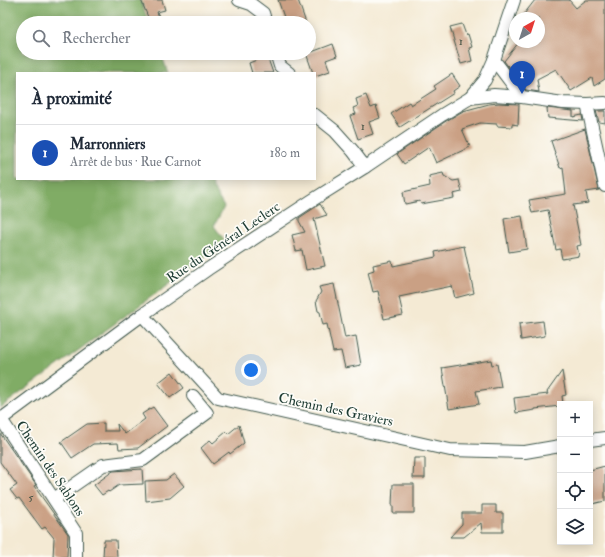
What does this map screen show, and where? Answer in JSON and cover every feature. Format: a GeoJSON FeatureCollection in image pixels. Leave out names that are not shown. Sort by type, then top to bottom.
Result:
{"type":"FeatureCollection","features":[{"type":"Feature","properties":{"kind":"street"},"geometry":{"type":"LineString","coordinates":[[239,0],[251,4],[263,13],[264,16]]}},
{"type":"Feature","properties":{"kind":"street"},"geometry":{"type":"LineString","coordinates":[[470,98],[485,80],[494,60],[514,0]]}},
{"type":"Feature","properties":{"kind":"street"},"geometry":{"type":"LineString","coordinates":[[278,60],[280,66],[288,72]]}},
{"type":"Feature","properties":{"kind":"street"},"geometry":{"type":"LineString","coordinates":[[494,60],[522,97]]}},
{"type":"Feature","properties":{"kind":"street"},"geometry":{"type":"LineString","coordinates":[[470,98],[494,95],[522,97],[563,103],[605,103]]}},
{"type":"Feature","properties":{"kind":"street","name":"Rue du Général Leclerc"},"geometry":{"type":"LineString","coordinates":[[0,420],[142,315],[208,269],[470,98]]}},
{"type":"Feature","properties":{"kind":"street"},"geometry":{"type":"LineString","coordinates":[[587,104],[605,186]]}},
{"type":"Feature","properties":{"kind":"street"},"geometry":{"type":"LineString","coordinates":[[316,116],[335,131],[354,151],[365,167]]}},
{"type":"Feature","properties":{"kind":"street","name":"Chemin des Graviers"},"geometry":{"type":"LineString","coordinates":[[142,315],[218,398],[450,450],[525,452],[557,447]]}},
{"type":"Feature","properties":{"kind":"street"},"geometry":{"type":"LineString","coordinates":[[54,499],[103,464],[143,460],[207,413],[193,396]]}},
{"type":"Feature","properties":{"kind":"street","name":"Chemin des Sablons"},"geometry":{"type":"LineString","coordinates":[[0,420],[76,532],[76,557]]}},
{"type":"Feature","properties":{"kind":"street"},"geometry":{"type":"LineString","coordinates":[[593,440],[605,438]]}},
{"type":"Feature","properties":{"kind":"green space"},"geometry":{"type":"Polygon","coordinates":[[[0,0],[140,0],[146,16],[16,16],[16,60],[163,60],[168,72],[16,72],[16,180],[210,180],[213,188],[224,207],[214,226],[226,242],[0,408],[0,0]]]}},
{"type":"Feature","properties":{"kind":"building"},"geometry":{"type":"Polygon","coordinates":[[[141,0],[162,0],[165,10],[157,12],[159,16],[148,16],[141,0]]]}},
{"type":"Feature","properties":{"kind":"building"},"geometry":{"type":"Polygon","coordinates":[[[278,0],[298,0],[304,16],[284,16],[278,0]]]}},
{"type":"Feature","properties":{"kind":"building"},"geometry":{"type":"Polygon","coordinates":[[[535,0],[569,0],[576,8],[586,0],[605,0],[605,79],[594,86],[592,78],[571,91],[556,69],[537,79],[539,92],[526,90],[504,61],[514,48],[545,48],[545,12],[526,12],[535,0]]]}},
{"type":"Feature","properties":{"kind":"building"},"geometry":{"type":"Polygon","coordinates":[[[462,24],[466,35],[468,34],[472,47],[469,48],[472,61],[461,64],[450,27],[462,24]]]}},
{"type":"Feature","properties":{"kind":"building"},"geometry":{"type":"Polygon","coordinates":[[[333,44],[337,56],[326,60],[330,71],[316,76],[316,72],[313,72],[308,60],[316,60],[316,50],[333,44]]]}},
{"type":"Feature","properties":{"kind":"building"},"geometry":{"type":"Polygon","coordinates":[[[257,60],[268,60],[273,72],[252,72],[249,63],[257,60]]]}},
{"type":"Feature","properties":{"kind":"building"},"geometry":{"type":"Polygon","coordinates":[[[452,74],[460,86],[453,91],[454,93],[400,127],[391,114],[409,102],[411,105],[436,89],[434,86],[452,74]]]}},
{"type":"Feature","properties":{"kind":"building"},"geometry":{"type":"Polygon","coordinates":[[[366,95],[371,108],[376,106],[380,118],[369,122],[373,134],[358,139],[350,116],[356,114],[353,108],[358,106],[356,99],[366,95]]]}},
{"type":"Feature","properties":{"kind":"building"},"geometry":{"type":"Polygon","coordinates":[[[499,103],[519,104],[518,125],[512,124],[512,127],[480,123],[462,129],[470,147],[436,163],[429,147],[404,164],[397,154],[463,111],[499,103]]]}},
{"type":"Feature","properties":{"kind":"building"},"geometry":{"type":"Polygon","coordinates":[[[547,108],[573,111],[573,117],[582,115],[583,121],[548,118],[547,108]]]}},
{"type":"Feature","properties":{"kind":"building"},"geometry":{"type":"Polygon","coordinates":[[[596,111],[605,111],[605,123],[599,122],[596,111]]]}},
{"type":"Feature","properties":{"kind":"building"},"geometry":{"type":"Polygon","coordinates":[[[585,129],[599,190],[586,192],[588,203],[573,205],[581,245],[577,246],[579,256],[562,259],[560,249],[556,250],[548,210],[532,213],[529,200],[566,194],[563,167],[560,168],[551,141],[585,129]]]}},
{"type":"Feature","properties":{"kind":"building"},"geometry":{"type":"Polygon","coordinates":[[[443,173],[444,176],[453,181],[459,180],[462,192],[453,194],[454,198],[421,204],[420,201],[405,204],[403,192],[430,186],[429,176],[443,173]]]}},
{"type":"Feature","properties":{"kind":"building"},"geometry":{"type":"Polygon","coordinates":[[[320,204],[327,215],[314,219],[325,266],[306,270],[302,250],[296,251],[292,235],[305,232],[299,218],[320,204]]]}},
{"type":"Feature","properties":{"kind":"building"},"geometry":{"type":"Polygon","coordinates":[[[522,216],[527,249],[509,252],[504,219],[522,216]]]}},
{"type":"Feature","properties":{"kind":"building"},"geometry":{"type":"Polygon","coordinates":[[[464,246],[474,293],[455,298],[452,286],[399,297],[403,315],[384,319],[378,291],[373,292],[368,272],[374,270],[373,265],[392,261],[393,266],[436,257],[435,252],[464,246]]]}},
{"type":"Feature","properties":{"kind":"building"},"geometry":{"type":"Polygon","coordinates":[[[334,284],[345,338],[356,336],[361,365],[345,368],[341,351],[333,352],[327,324],[323,325],[320,312],[318,311],[316,301],[321,292],[319,287],[334,284]]]}},
{"type":"Feature","properties":{"kind":"building"},"geometry":{"type":"Polygon","coordinates":[[[543,321],[545,336],[521,340],[519,324],[543,321]]]}},
{"type":"Feature","properties":{"kind":"building"},"geometry":{"type":"Polygon","coordinates":[[[491,360],[492,365],[497,364],[501,387],[476,391],[479,404],[449,409],[442,368],[491,360]]]}},
{"type":"Feature","properties":{"kind":"building"},"geometry":{"type":"Polygon","coordinates":[[[562,371],[566,395],[562,396],[563,401],[557,401],[557,406],[516,413],[514,398],[548,394],[547,392],[562,371]]]}},
{"type":"Feature","properties":{"kind":"building"},"geometry":{"type":"Polygon","coordinates":[[[172,372],[184,388],[170,398],[158,383],[172,372]]]}},
{"type":"Feature","properties":{"kind":"building"},"geometry":{"type":"Polygon","coordinates":[[[153,407],[167,426],[138,448],[119,449],[118,443],[93,444],[72,458],[61,442],[87,424],[104,423],[104,431],[118,431],[117,424],[125,434],[145,419],[142,414],[153,407]]]}},
{"type":"Feature","properties":{"kind":"building"},"geometry":{"type":"Polygon","coordinates":[[[239,425],[244,443],[230,454],[229,452],[213,464],[201,448],[210,440],[213,443],[226,432],[228,434],[239,425]]]}},
{"type":"Feature","properties":{"kind":"building"},"geometry":{"type":"Polygon","coordinates":[[[0,433],[36,485],[34,486],[68,534],[67,557],[53,557],[54,538],[45,527],[42,529],[19,498],[17,499],[10,490],[17,485],[0,462],[0,433]]]}},
{"type":"Feature","properties":{"kind":"building"},"geometry":{"type":"Polygon","coordinates":[[[414,458],[425,458],[425,478],[413,478],[414,458]]]}},
{"type":"Feature","properties":{"kind":"building"},"geometry":{"type":"Polygon","coordinates":[[[605,466],[605,501],[593,504],[593,473],[593,469],[605,466]]]}},
{"type":"Feature","properties":{"kind":"building"},"geometry":{"type":"Polygon","coordinates":[[[142,469],[143,484],[119,485],[102,495],[94,485],[113,471],[142,469]]]}},
{"type":"Feature","properties":{"kind":"building"},"geometry":{"type":"Polygon","coordinates":[[[174,474],[184,486],[170,498],[146,501],[145,481],[166,480],[174,474]]]}},
{"type":"Feature","properties":{"kind":"building"},"geometry":{"type":"Polygon","coordinates":[[[393,484],[414,484],[414,513],[393,513],[393,484]]]}},
{"type":"Feature","properties":{"kind":"building"},"geometry":{"type":"Polygon","coordinates":[[[482,505],[496,505],[496,513],[503,513],[503,532],[482,532],[481,523],[464,537],[450,537],[462,524],[462,513],[482,513],[482,505]]]}},
{"type":"Feature","properties":{"kind":"building"},"geometry":{"type":"Polygon","coordinates":[[[104,540],[116,540],[117,557],[103,557],[104,540]]]}},
{"type":"Feature","properties":{"kind":"place","name":"Marronniers"},"geometry":{"type":"Point","coordinates":[522,94]}}]}
